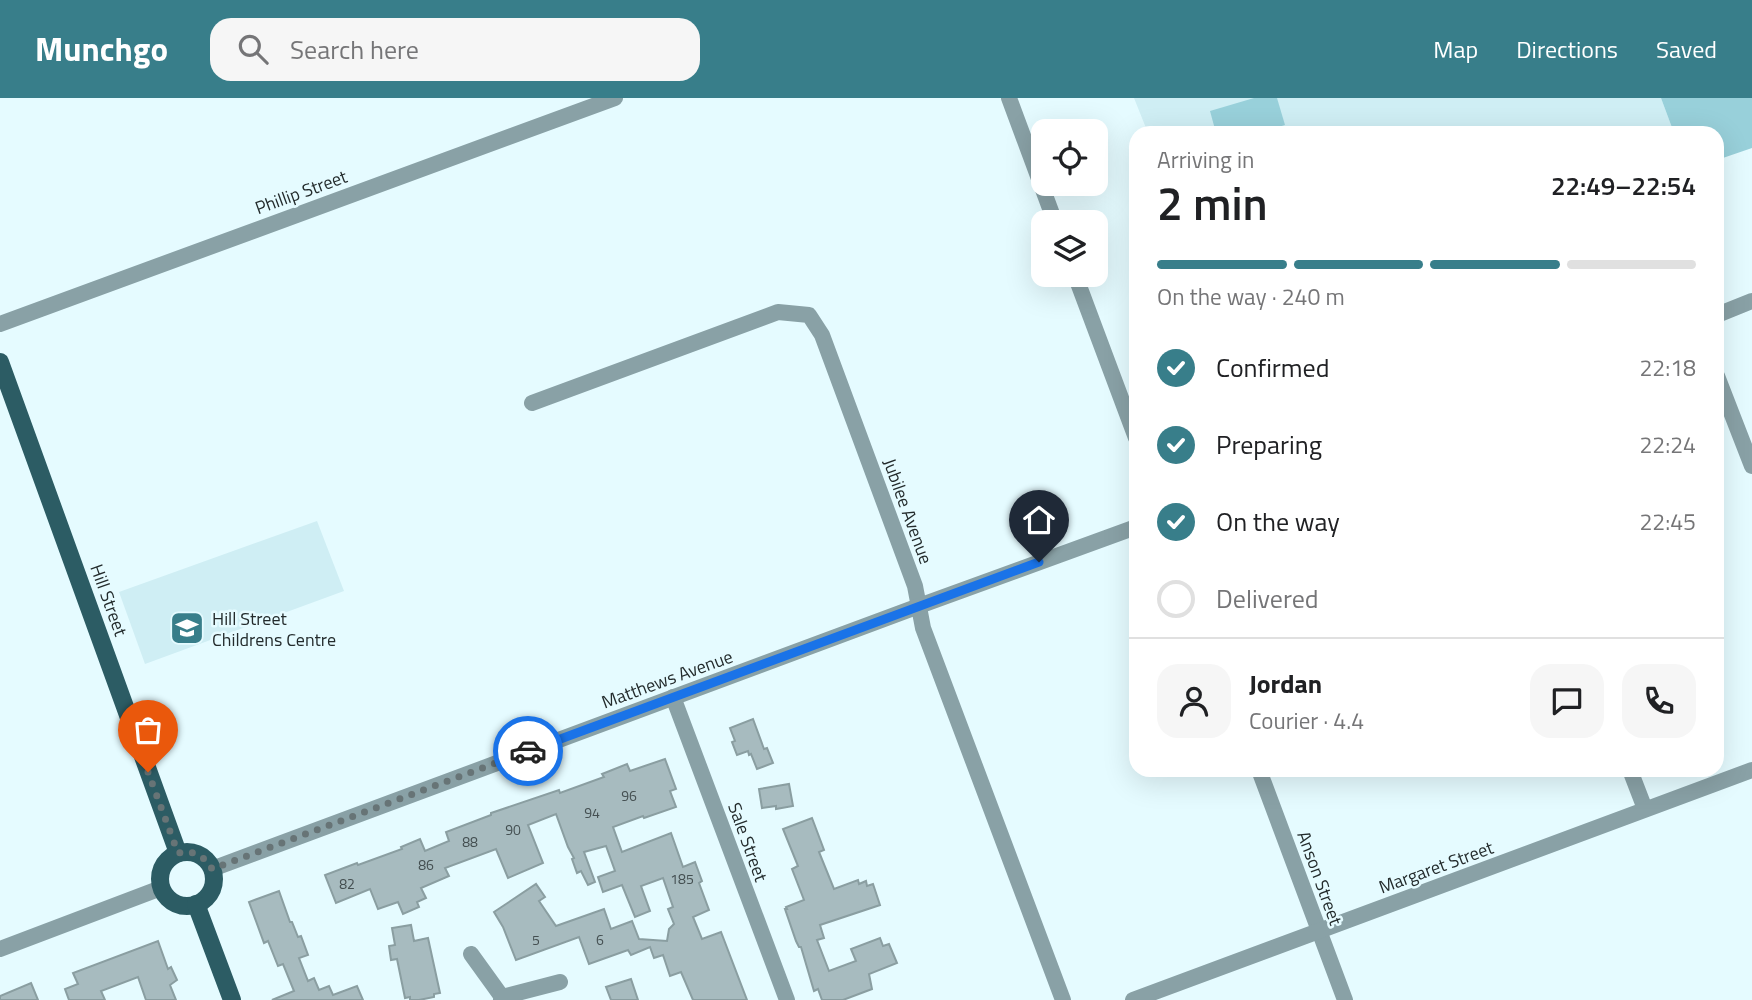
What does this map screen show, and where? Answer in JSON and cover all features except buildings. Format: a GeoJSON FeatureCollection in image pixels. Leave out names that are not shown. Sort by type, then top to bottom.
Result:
{"type":"FeatureCollection","features":[{"type":"Feature","properties":{"kind":"main road","name":"Hill Street"},"geometry":{"type":"LineString","coordinates":[[0,362],[178,853]]}},
{"type":"Feature","properties":{"kind":"main road"},"geometry":{"type":"LineString","coordinates":[[178,853],[202,856],[212,869],[213,886],[204,900],[196,904],[179,905],[171,901],[161,888],[160,871],[164,863],[178,853]]}},
{"type":"Feature","properties":{"kind":"main road"},"geometry":{"type":"LineString","coordinates":[[196,904],[232,1000]]}},
{"type":"Feature","properties":{"kind":"street","name":"Phillip Street"},"geometry":{"type":"LineString","coordinates":[[0,324],[615,98]]}},
{"type":"Feature","properties":{"kind":"street"},"geometry":{"type":"LineString","coordinates":[[1009,98],[1051,210]]}},
{"type":"Feature","properties":{"kind":"street"},"geometry":{"type":"LineString","coordinates":[[1079,287],[1129,419]]}},
{"type":"Feature","properties":{"kind":"street"},"geometry":{"type":"LineString","coordinates":[[1724,312],[1752,301]]}},
{"type":"Feature","properties":{"kind":"street","name":"Jubilee Avenue"},"geometry":{"type":"LineString","coordinates":[[532,403],[778,312],[809,315],[822,335],[911,577],[923,628],[1063,1000]]}},
{"type":"Feature","properties":{"kind":"street"},"geometry":{"type":"LineString","coordinates":[[1724,394],[1752,466]]}},
{"type":"Feature","properties":{"kind":"street","name":"Matthews Avenue"},"geometry":{"type":"LineString","coordinates":[[212,869],[1129,530]]}},
{"type":"Feature","properties":{"kind":"street","name":"Sale Street"},"geometry":{"type":"LineString","coordinates":[[673,697],[787,1000]]}},
{"type":"Feature","properties":{"kind":"street","name":"Margaret Street"},"geometry":{"type":"LineString","coordinates":[[1133,1000],[1752,770]]}},
{"type":"Feature","properties":{"kind":"street","name":"Anson Street"},"geometry":{"type":"LineString","coordinates":[[1262,777],[1345,1000]]}},
{"type":"Feature","properties":{"kind":"street"},"geometry":{"type":"LineString","coordinates":[[1633,777],[1645,809]]}},
{"type":"Feature","properties":{"kind":"street"},"geometry":{"type":"LineString","coordinates":[[0,949],[161,888]]}},
{"type":"Feature","properties":{"kind":"street"},"geometry":{"type":"LineString","coordinates":[[471,954],[501,999],[561,982]]}},
{"type":"Feature","properties":{"kind":"shaded area"},"geometry":{"type":"Polygon","coordinates":[[[1134,98],[1661,98],[1671,126],[1145,126],[1134,98]]]}},
{"type":"Feature","properties":{"kind":"shaded area"},"geometry":{"type":"Polygon","coordinates":[[[1254,98],[1277,98],[1285,125],[1214,126],[1210,111],[1254,98]]]}},
{"type":"Feature","properties":{"kind":"shaded area"},"geometry":{"type":"Polygon","coordinates":[[[1661,98],[1752,98],[1752,148],[1724,158],[1724,126],[1671,126],[1661,98]]]}},
{"type":"Feature","properties":{"kind":"shaded area","name":"Hill Street Childrens Centre"},"geometry":{"type":"Polygon","coordinates":[[[317,521],[344,591],[145,664],[119,592],[317,521]]]}},
{"type":"Feature","properties":{"kind":"way so far"},"geometry":{"type":"LineString","coordinates":[[148,772],[178,853],[202,856],[212,869],[528,751]]}},
{"type":"Feature","properties":{"kind":"place","name":"Hill Street Childrens Centre"},"geometry":{"type":"Point","coordinates":[187,628]}},
{"type":"Feature","properties":{"kind":"route"},"geometry":{"type":"LineString","coordinates":[[528,751],[1039,562]]}}]}
